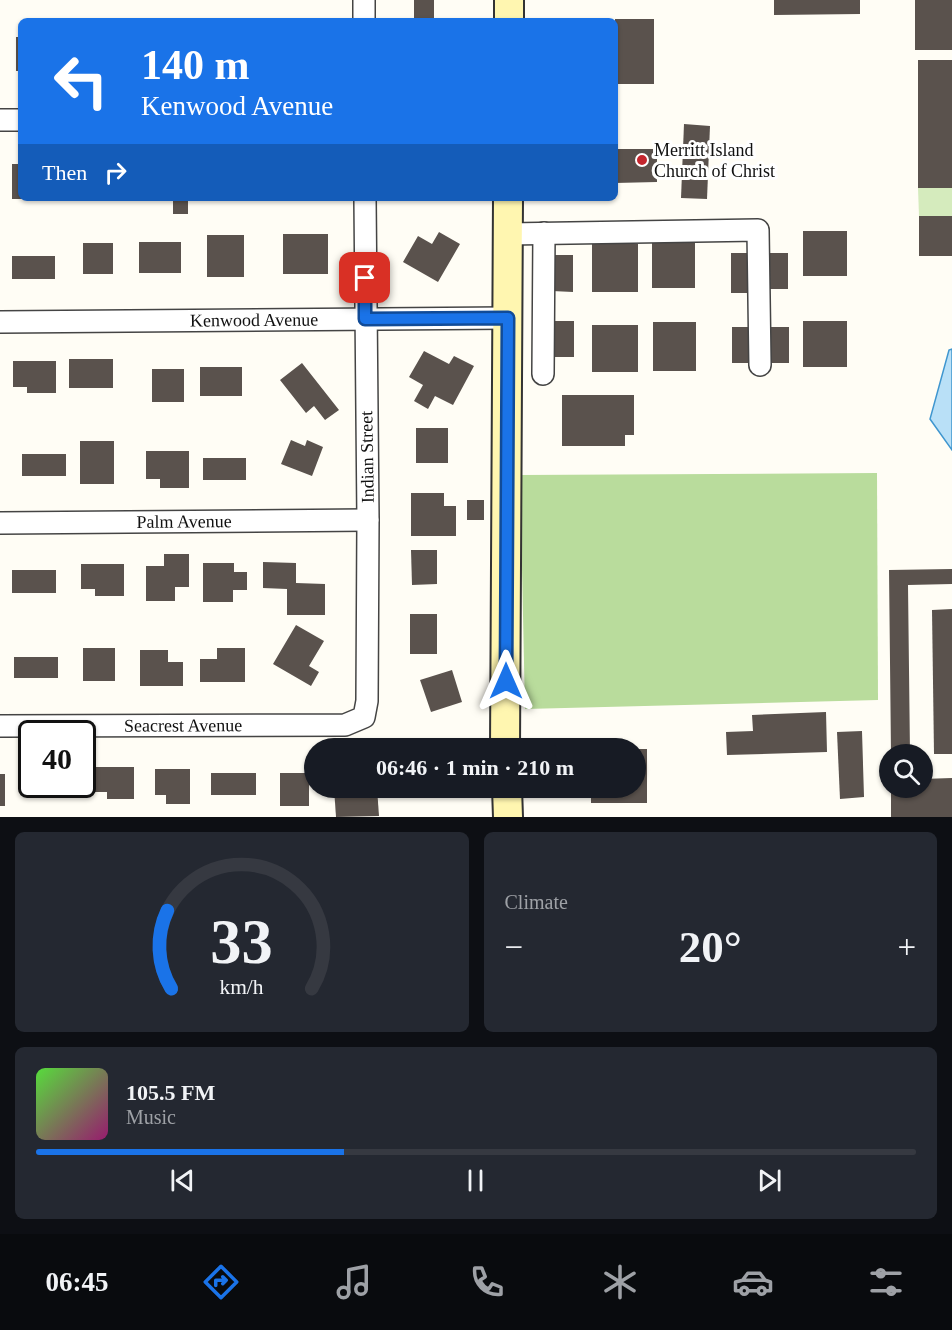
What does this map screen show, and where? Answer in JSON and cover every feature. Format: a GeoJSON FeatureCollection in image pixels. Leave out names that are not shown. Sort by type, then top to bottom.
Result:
{"type":"FeatureCollection","features":[{"type":"Feature","properties":{"kind":"street"},"geometry":{"type":"LineString","coordinates":[[364,0],[364,18]]}},
{"type":"Feature","properties":{"kind":"street"},"geometry":{"type":"LineString","coordinates":[[509,0],[509,18]]}},
{"type":"Feature","properties":{"kind":"street"},"geometry":{"type":"LineString","coordinates":[[0,120],[18,120]]}},
{"type":"Feature","properties":{"kind":"street","name":"Indian Street"},"geometry":{"type":"LineString","coordinates":[[364,717],[367,701],[368,520],[365,201]]}},
{"type":"Feature","properties":{"kind":"street"},"geometry":{"type":"LineString","coordinates":[[505,738],[508,201]]}},
{"type":"Feature","properties":{"kind":"street"},"geometry":{"type":"LineString","coordinates":[[508,234],[758,230],[760,365]]}},
{"type":"Feature","properties":{"kind":"street"},"geometry":{"type":"LineString","coordinates":[[543,374],[544,233]]}},
{"type":"Feature","properties":{"kind":"street","name":"Kenwood Avenue"},"geometry":{"type":"LineString","coordinates":[[0,322],[508,318]]}},
{"type":"Feature","properties":{"kind":"street","name":"Palm Avenue"},"geometry":{"type":"LineString","coordinates":[[0,523],[368,520]]}},
{"type":"Feature","properties":{"kind":"street","name":"Seacrest Avenue"},"geometry":{"type":"LineString","coordinates":[[0,726],[345,725],[364,717]]}},
{"type":"Feature","properties":{"kind":"street"},"geometry":{"type":"LineString","coordinates":[[507,798],[508,817]]}},
{"type":"Feature","properties":{"kind":"green space"},"geometry":{"type":"Polygon","coordinates":[[[918,188],[952,188],[952,216],[919,216],[918,188]]]}},
{"type":"Feature","properties":{"kind":"green space"},"geometry":{"type":"Polygon","coordinates":[[[877,473],[878,700],[525,709],[520,475],[877,473]]]}},
{"type":"Feature","properties":{"kind":"water"},"geometry":{"type":"Polygon","coordinates":[[[952,349],[952,450],[930,419],[949,350],[952,349]]]}},
{"type":"Feature","properties":{"kind":"building"},"geometry":{"type":"Polygon","coordinates":[[[414,0],[434,0],[434,18],[414,18],[414,0]]]}},
{"type":"Feature","properties":{"kind":"building"},"geometry":{"type":"Polygon","coordinates":[[[774,0],[860,0],[860,14],[774,15],[774,0]]]}},
{"type":"Feature","properties":{"kind":"building"},"geometry":{"type":"Polygon","coordinates":[[[915,0],[952,0],[952,50],[915,50],[915,0]]]}},
{"type":"Feature","properties":{"kind":"building"},"geometry":{"type":"Polygon","coordinates":[[[618,19],[654,19],[654,84],[618,84],[618,19]]]}},
{"type":"Feature","properties":{"kind":"building"},"geometry":{"type":"Polygon","coordinates":[[[16,37],[18,37],[18,71],[16,71],[16,37]]]}},
{"type":"Feature","properties":{"kind":"building"},"geometry":{"type":"Polygon","coordinates":[[[918,60],[952,60],[952,188],[918,188],[918,60]]]}},
{"type":"Feature","properties":{"kind":"building"},"geometry":{"type":"Polygon","coordinates":[[[684,124],[710,126],[707,199],[681,198],[684,124]]]}},
{"type":"Feature","properties":{"kind":"building"},"geometry":{"type":"Polygon","coordinates":[[[618,149],[657,149],[657,182],[618,183],[618,149]]]}},
{"type":"Feature","properties":{"kind":"building"},"geometry":{"type":"Polygon","coordinates":[[[12,164],[18,164],[18,199],[12,199],[12,164]]]}},
{"type":"Feature","properties":{"kind":"building"},"geometry":{"type":"Polygon","coordinates":[[[173,201],[188,201],[188,214],[173,214],[173,201]]]}},
{"type":"Feature","properties":{"kind":"building"},"geometry":{"type":"Polygon","coordinates":[[[919,216],[952,216],[952,256],[919,256],[919,216]]]}},
{"type":"Feature","properties":{"kind":"building"},"geometry":{"type":"Polygon","coordinates":[[[803,231],[847,231],[847,276],[803,276],[803,231]]]}},
{"type":"Feature","properties":{"kind":"building"},"geometry":{"type":"Polygon","coordinates":[[[439,232],[460,244],[438,282],[403,262],[418,236],[432,244],[439,232]]]}},
{"type":"Feature","properties":{"kind":"building"},"geometry":{"type":"Polygon","coordinates":[[[283,234],[328,234],[328,274],[283,274],[283,234]]]}},
{"type":"Feature","properties":{"kind":"building"},"geometry":{"type":"Polygon","coordinates":[[[207,235],[244,235],[244,277],[207,277],[207,235]]]}},
{"type":"Feature","properties":{"kind":"building"},"geometry":{"type":"Polygon","coordinates":[[[139,242],[181,242],[181,273],[139,273],[139,242]]]}},
{"type":"Feature","properties":{"kind":"building"},"geometry":{"type":"Polygon","coordinates":[[[83,243],[113,243],[113,274],[83,274],[83,243]]]}},
{"type":"Feature","properties":{"kind":"building"},"geometry":{"type":"Polygon","coordinates":[[[652,243],[695,243],[695,288],[652,288],[652,243]]]}},
{"type":"Feature","properties":{"kind":"building"},"geometry":{"type":"Polygon","coordinates":[[[592,244],[638,244],[638,292],[592,292],[592,244]]]}},
{"type":"Feature","properties":{"kind":"building"},"geometry":{"type":"Polygon","coordinates":[[[731,253],[751,253],[751,293],[731,293],[731,253]]]}},
{"type":"Feature","properties":{"kind":"building"},"geometry":{"type":"Polygon","coordinates":[[[769,253],[788,253],[788,289],[769,289],[769,253]]]}},
{"type":"Feature","properties":{"kind":"building"},"geometry":{"type":"Polygon","coordinates":[[[554,255],[573,255],[573,292],[552,291],[554,255]]]}},
{"type":"Feature","properties":{"kind":"building"},"geometry":{"type":"Polygon","coordinates":[[[12,256],[55,256],[55,279],[12,279],[12,256]]]}},
{"type":"Feature","properties":{"kind":"building"},"geometry":{"type":"Polygon","coordinates":[[[555,321],[574,321],[574,357],[555,357],[555,321]]]}},
{"type":"Feature","properties":{"kind":"building"},"geometry":{"type":"Polygon","coordinates":[[[803,321],[847,321],[847,367],[803,367],[803,321]]]}},
{"type":"Feature","properties":{"kind":"building"},"geometry":{"type":"Polygon","coordinates":[[[653,322],[696,322],[696,371],[653,371],[653,322]]]}},
{"type":"Feature","properties":{"kind":"building"},"geometry":{"type":"Polygon","coordinates":[[[592,325],[638,325],[638,372],[592,372],[592,325]]]}},
{"type":"Feature","properties":{"kind":"building"},"geometry":{"type":"Polygon","coordinates":[[[732,327],[752,327],[752,363],[732,363],[732,327]]]}},
{"type":"Feature","properties":{"kind":"building"},"geometry":{"type":"Polygon","coordinates":[[[769,327],[789,327],[789,363],[769,363],[769,327]]]}},
{"type":"Feature","properties":{"kind":"building"},"geometry":{"type":"Polygon","coordinates":[[[424,351],[449,364],[454,356],[474,366],[453,405],[435,396],[428,409],[414,401],[423,385],[409,377],[424,351]]]}},
{"type":"Feature","properties":{"kind":"building"},"geometry":{"type":"Polygon","coordinates":[[[69,359],[113,359],[113,388],[69,388],[69,359]]]}},
{"type":"Feature","properties":{"kind":"building"},"geometry":{"type":"Polygon","coordinates":[[[13,361],[56,361],[56,393],[27,393],[27,387],[13,387],[13,361]]]}},
{"type":"Feature","properties":{"kind":"building"},"geometry":{"type":"Polygon","coordinates":[[[302,363],[339,410],[325,420],[314,406],[306,413],[280,380],[302,363]]]}},
{"type":"Feature","properties":{"kind":"building"},"geometry":{"type":"Polygon","coordinates":[[[200,367],[242,367],[242,396],[200,396],[200,367]]]}},
{"type":"Feature","properties":{"kind":"building"},"geometry":{"type":"Polygon","coordinates":[[[152,369],[184,369],[184,402],[152,402],[152,369]]]}},
{"type":"Feature","properties":{"kind":"building"},"geometry":{"type":"Polygon","coordinates":[[[562,395],[634,395],[634,435],[625,435],[625,446],[562,446],[562,395]]]}},
{"type":"Feature","properties":{"kind":"building"},"geometry":{"type":"Polygon","coordinates":[[[416,428],[448,428],[448,463],[416,463],[416,428]]]}},
{"type":"Feature","properties":{"kind":"building"},"geometry":{"type":"Polygon","coordinates":[[[291,440],[305,446],[307,440],[323,447],[312,476],[281,464],[291,440]]]}},
{"type":"Feature","properties":{"kind":"building"},"geometry":{"type":"Polygon","coordinates":[[[80,441],[114,441],[114,484],[80,484],[80,441]]]}},
{"type":"Feature","properties":{"kind":"building"},"geometry":{"type":"Polygon","coordinates":[[[146,451],[189,451],[189,488],[160,488],[160,479],[146,479],[146,451]]]}},
{"type":"Feature","properties":{"kind":"building"},"geometry":{"type":"Polygon","coordinates":[[[22,454],[66,454],[66,476],[22,476],[22,454]]]}},
{"type":"Feature","properties":{"kind":"building"},"geometry":{"type":"Polygon","coordinates":[[[203,458],[246,458],[246,480],[203,480],[203,458]]]}},
{"type":"Feature","properties":{"kind":"building"},"geometry":{"type":"Polygon","coordinates":[[[411,493],[444,493],[444,506],[456,506],[456,536],[411,536],[411,493]]]}},
{"type":"Feature","properties":{"kind":"building"},"geometry":{"type":"Polygon","coordinates":[[[467,500],[484,500],[484,520],[467,520],[467,500]]]}},
{"type":"Feature","properties":{"kind":"building"},"geometry":{"type":"Polygon","coordinates":[[[411,550],[437,550],[437,584],[412,585],[411,550]]]}},
{"type":"Feature","properties":{"kind":"building"},"geometry":{"type":"Polygon","coordinates":[[[164,554],[189,554],[189,587],[175,587],[175,601],[146,601],[146,566],[164,566],[164,554]]]}},
{"type":"Feature","properties":{"kind":"building"},"geometry":{"type":"Polygon","coordinates":[[[263,562],[296,563],[296,583],[325,584],[325,615],[287,615],[287,589],[263,588],[263,562]]]}},
{"type":"Feature","properties":{"kind":"building"},"geometry":{"type":"Polygon","coordinates":[[[203,563],[234,563],[234,572],[247,572],[247,590],[233,590],[233,602],[203,602],[203,563]]]}},
{"type":"Feature","properties":{"kind":"building"},"geometry":{"type":"Polygon","coordinates":[[[81,564],[124,564],[124,596],[95,596],[95,589],[81,589],[81,564]]]}},
{"type":"Feature","properties":{"kind":"building"},"geometry":{"type":"Polygon","coordinates":[[[952,569],[952,584],[908,585],[910,744],[891,744],[889,570],[952,569]]]}},
{"type":"Feature","properties":{"kind":"building"},"geometry":{"type":"Polygon","coordinates":[[[12,570],[56,570],[56,593],[12,593],[12,570]]]}},
{"type":"Feature","properties":{"kind":"building"},"geometry":{"type":"Polygon","coordinates":[[[952,609],[952,754],[934,754],[932,610],[952,609]]]}},
{"type":"Feature","properties":{"kind":"building"},"geometry":{"type":"Polygon","coordinates":[[[410,614],[437,614],[437,654],[410,654],[410,614]]]}},
{"type":"Feature","properties":{"kind":"building"},"geometry":{"type":"Polygon","coordinates":[[[296,625],[324,641],[309,666],[319,672],[311,686],[273,664],[296,625]]]}},
{"type":"Feature","properties":{"kind":"building"},"geometry":{"type":"Polygon","coordinates":[[[83,648],[115,648],[115,681],[83,681],[83,648]]]}},
{"type":"Feature","properties":{"kind":"building"},"geometry":{"type":"Polygon","coordinates":[[[217,648],[245,648],[245,682],[200,682],[200,659],[217,659],[217,648]]]}},
{"type":"Feature","properties":{"kind":"building"},"geometry":{"type":"Polygon","coordinates":[[[140,650],[168,650],[168,662],[183,662],[183,686],[140,686],[140,650]]]}},
{"type":"Feature","properties":{"kind":"building"},"geometry":{"type":"Polygon","coordinates":[[[14,657],[58,657],[58,678],[14,678],[14,657]]]}},
{"type":"Feature","properties":{"kind":"building"},"geometry":{"type":"Polygon","coordinates":[[[452,670],[462,702],[431,712],[420,680],[452,670]]]}},
{"type":"Feature","properties":{"kind":"building"},"geometry":{"type":"Polygon","coordinates":[[[826,712],[827,752],[727,755],[726,732],[753,731],[752,715],[826,712]]]}},
{"type":"Feature","properties":{"kind":"building"},"geometry":{"type":"Polygon","coordinates":[[[862,731],[864,797],[840,799],[837,732],[862,731]]]}},
{"type":"Feature","properties":{"kind":"building"},"geometry":{"type":"Polygon","coordinates":[[[647,749],[647,803],[591,803],[591,798],[646,798],[647,749]]]}},
{"type":"Feature","properties":{"kind":"building"},"geometry":{"type":"Polygon","coordinates":[[[96,767],[134,767],[134,799],[107,799],[107,792],[96,792],[96,767]]]}},
{"type":"Feature","properties":{"kind":"building"},"geometry":{"type":"Polygon","coordinates":[[[155,769],[190,769],[190,804],[166,804],[166,795],[155,795],[155,769]]]}},
{"type":"Feature","properties":{"kind":"building"},"geometry":{"type":"Polygon","coordinates":[[[211,773],[256,773],[256,795],[211,795],[211,773]]]}},
{"type":"Feature","properties":{"kind":"building"},"geometry":{"type":"Polygon","coordinates":[[[280,773],[304,773],[304,798],[309,798],[309,806],[280,806],[280,773]]]}},
{"type":"Feature","properties":{"kind":"building"},"geometry":{"type":"Polygon","coordinates":[[[0,774],[5,774],[5,806],[0,806],[0,774]]]}},
{"type":"Feature","properties":{"kind":"building"},"geometry":{"type":"Polygon","coordinates":[[[952,778],[952,817],[891,817],[891,798],[933,798],[933,779],[952,778]]]}},
{"type":"Feature","properties":{"kind":"building"},"geometry":{"type":"Polygon","coordinates":[[[335,798],[378,798],[379,816],[336,817],[335,798]]]}},
{"type":"Feature","properties":{"kind":"place","name":"Merritt Island Church of Christ"},"geometry":{"type":"Point","coordinates":[642,160]}},
{"type":"Feature","properties":{"kind":"route"},"geometry":{"type":"LineString","coordinates":[[365,278],[365,319],[508,318],[506,681]]}}]}
